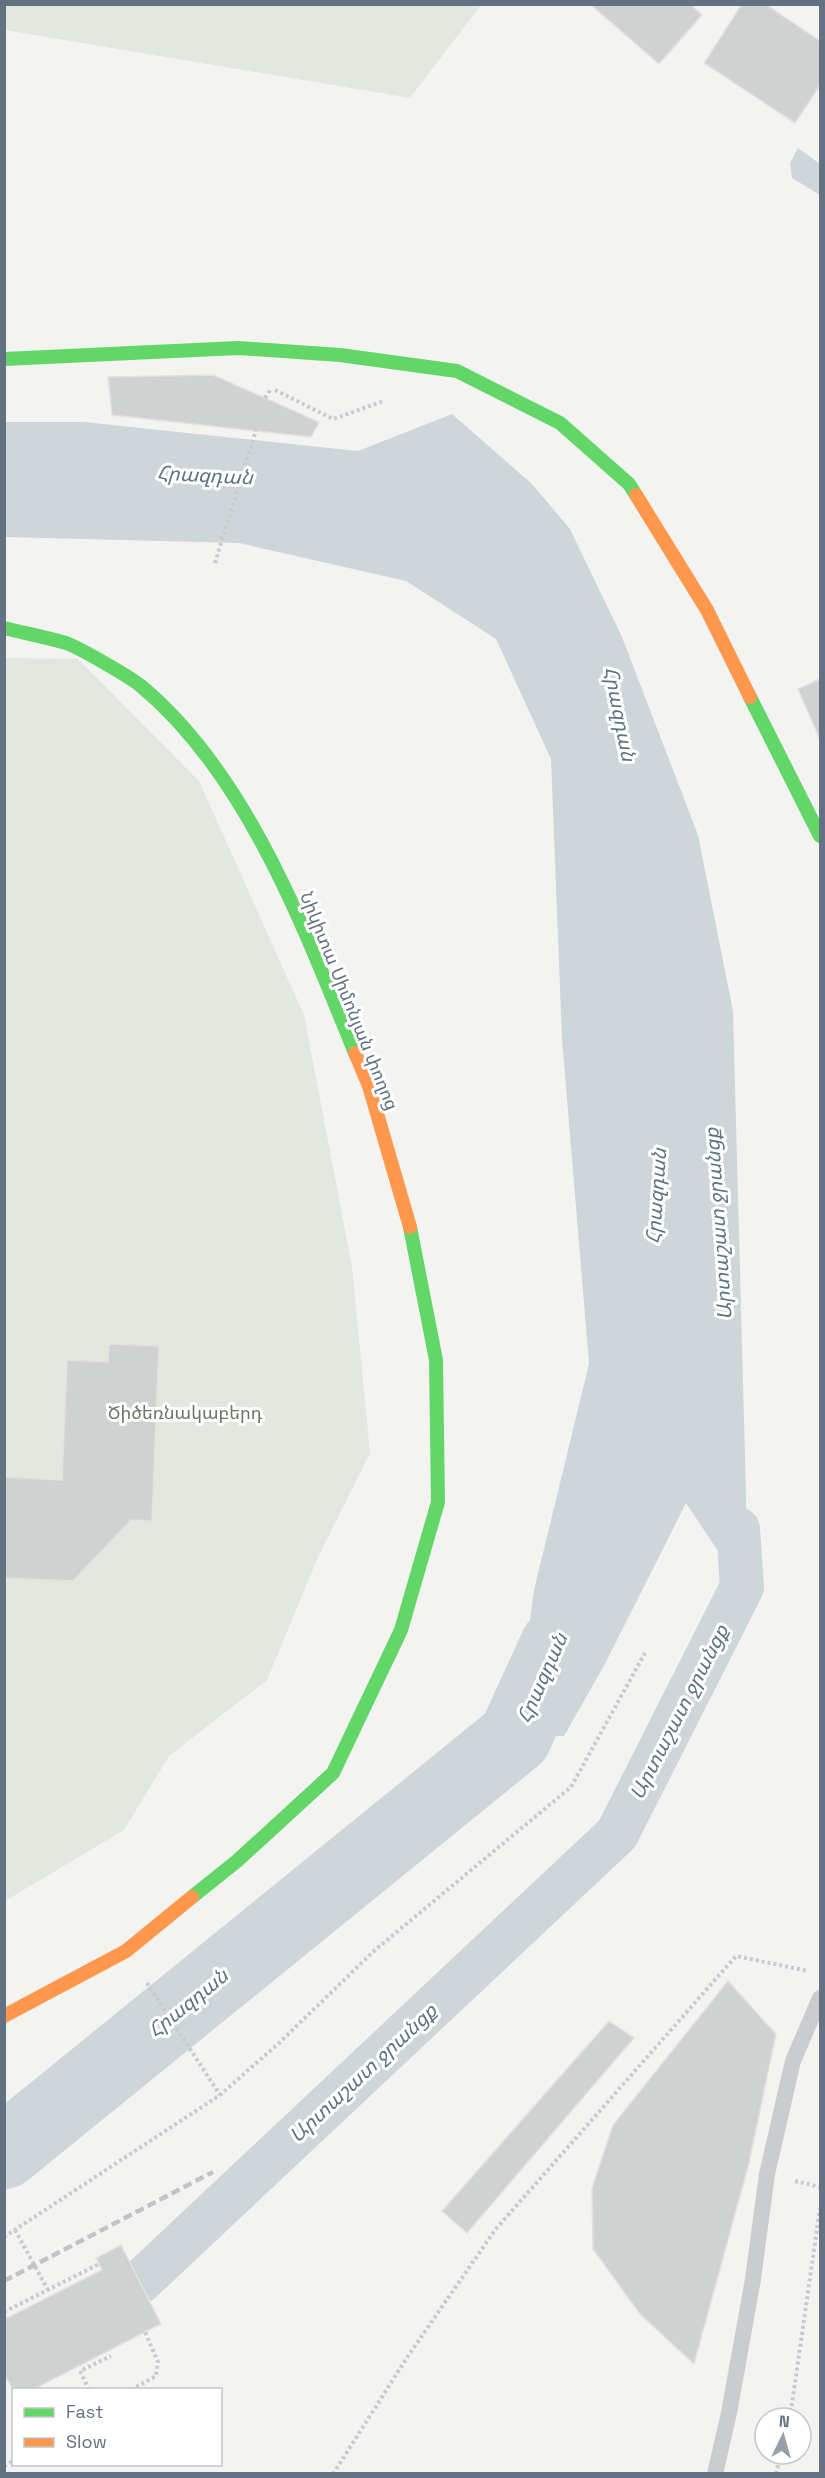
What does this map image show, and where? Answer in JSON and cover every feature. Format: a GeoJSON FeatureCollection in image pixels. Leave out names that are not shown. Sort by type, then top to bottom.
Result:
{"type":"FeatureCollection","features":[{"type":"Feature","properties":{"kind":"street"},"geometry":{"type":"LineString","coordinates":[[4,359],[238,348],[340,355],[457,371],[560,423],[629,484],[707,610],[820,836]]}},
{"type":"Feature","properties":{"kind":"street","name":"Նիկիտա Սիմոնյան փողոց"},"geometry":{"type":"LineString","coordinates":[[4,628],[68,644],[140,685],[193,736],[254,827],[313,950],[369,1086],[407,1209],[436,1360],[438,1502],[401,1630],[333,1773],[237,1861],[126,1951],[4,2016]]}},
{"type":"Feature","properties":{"kind":"lane"},"geometry":{"type":"LineString","coordinates":[[715,2474],[729,2413],[753,2279],[766,2174],[793,2061],[820,1998]]}},
{"type":"Feature","properties":{"kind":"path"},"geometry":{"type":"LineString","coordinates":[[261,384],[333,419],[385,400]]}},
{"type":"Feature","properties":{"kind":"path"},"geometry":{"type":"LineString","coordinates":[[265,398],[271,388]]}},
{"type":"Feature","properties":{"kind":"path"},"geometry":{"type":"LineString","coordinates":[[215,562],[256,430]]}},
{"type":"Feature","properties":{"kind":"path"},"geometry":{"type":"LineString","coordinates":[[4,2237],[220,2095],[279,2043],[375,1950],[571,1787],[645,1653]]}},
{"type":"Feature","properties":{"kind":"path"},"geometry":{"type":"LineString","coordinates":[[126,1951],[220,2095]]}},
{"type":"Feature","properties":{"kind":"path"},"geometry":{"type":"LineString","coordinates":[[333,2474],[408,2356],[495,2230],[736,1956],[810,1972]]}},
{"type":"Feature","properties":{"kind":"path"},"geometry":{"type":"LineString","coordinates":[[792,2406],[820,2208]]}},
{"type":"Feature","properties":{"kind":"path"},"geometry":{"type":"LineString","coordinates":[[15,2230],[48,2290]]}},
{"type":"Feature","properties":{"kind":"path"},"geometry":{"type":"LineString","coordinates":[[4,2312],[99,2265]]}},
{"type":"Feature","properties":{"kind":"path"},"geometry":{"type":"LineString","coordinates":[[135,2388],[156,2376],[158,2362],[145,2332]]}},
{"type":"Feature","properties":{"kind":"path"},"geometry":{"type":"LineString","coordinates":[[88,2388],[80,2371],[93,2361],[111,2356]]}},
{"type":"Feature","properties":{"kind":"green space"},"geometry":{"type":"Polygon","coordinates":[[[4,5],[481,5],[410,98],[5,30],[4,5]]]}},
{"type":"Feature","properties":{"kind":"green space","name":"Ծիծեռնակաբերդ"},"geometry":{"type":"Polygon","coordinates":[[[5,658],[78,659],[199,781],[304,1015],[352,1267],[370,1453],[318,1557],[267,1680],[169,1756],[124,1830],[5,1901],[5,658]]]}},
{"type":"Feature","properties":{"kind":"water"},"geometry":{"type":"Polygon","coordinates":[[[798,148],[820,164],[820,195],[792,178],[790,163],[798,148]]]}},
{"type":"Feature","properties":{"kind":"water"},"geometry":{"type":"Polygon","coordinates":[[[452,414],[532,484],[570,529],[622,637],[698,835],[733,1011],[747,1532],[742,1587],[686,1503],[605,1664],[564,1736],[515,1737],[534,1590],[589,1364],[562,1039],[551,759],[496,639],[406,581],[239,543],[5,537],[5,422],[84,422],[358,451],[452,414]]]}},
{"type":"Feature","properties":{"kind":"building"},"geometry":{"type":"Polygon","coordinates":[[[590,4],[695,4],[693,7],[702,15],[659,64],[590,4]]]}},
{"type":"Feature","properties":{"kind":"building"},"geometry":{"type":"Polygon","coordinates":[[[742,4],[765,4],[820,41],[820,85],[795,123],[704,63],[742,4]]]}},
{"type":"Feature","properties":{"kind":"building"},"geometry":{"type":"Polygon","coordinates":[[[213,375],[319,422],[311,437],[112,415],[108,377],[213,375]]]}},
{"type":"Feature","properties":{"kind":"building"},"geometry":{"type":"Polygon","coordinates":[[[820,679],[820,740],[798,689],[820,679]]]}},
{"type":"Feature","properties":{"kind":"building"},"geometry":{"type":"Polygon","coordinates":[[[109,1344],[159,1346],[152,1521],[131,1520],[73,1581],[4,1578],[4,1477],[62,1480],[67,1360],[108,1362],[109,1344]]]}},
{"type":"Feature","properties":{"kind":"building"},"geometry":{"type":"Polygon","coordinates":[[[728,1981],[776,2034],[749,2163],[694,2364],[640,2314],[593,2249],[592,2188],[613,2125],[728,1981]]]}},
{"type":"Feature","properties":{"kind":"building"},"geometry":{"type":"Polygon","coordinates":[[[609,2021],[634,2038],[467,2233],[442,2211],[609,2021]]]}},
{"type":"Feature","properties":{"kind":"building"},"geometry":{"type":"Polygon","coordinates":[[[121,2245],[161,2324],[36,2388],[12,2388],[4,2374],[4,2313],[7,2318],[102,2270],[96,2258],[121,2245]]]}},
{"type":"Feature","properties":{"kind":"waterway","name":"Արտաշատ ջրանցք"},"geometry":{"type":"LineString","coordinates":[[140,2282],[617,1834],[742,1587],[738,1529]]}},
{"type":"Feature","properties":{"kind":"waterway","name":"Հրազդան"},"geometry":{"type":"LineString","coordinates":[[4,2152],[515,1737],[557,1645]]}},
{"type":"Feature","properties":{"kind":"railway"},"geometry":{"type":"LineString","coordinates":[[4,2281],[213,2172]]}},
{"type":"Feature","properties":{"kind":"traffic: fast"},"geometry":{"type":"LineString","coordinates":[[4,359],[238,348],[340,355],[457,371],[560,423],[629,484],[636,495]]}},
{"type":"Feature","properties":{"kind":"traffic: fast"},"geometry":{"type":"LineString","coordinates":[[4,628],[66,643],[82,651],[141,686],[179,722],[212,763],[242,808],[269,856],[315,955],[355,1053]]}},
{"type":"Feature","properties":{"kind":"traffic: fast"},"geometry":{"type":"LineString","coordinates":[[750,697],[820,836]]}},
{"type":"Feature","properties":{"kind":"traffic: fast"},"geometry":{"type":"LineString","coordinates":[[192,1897],[237,1861],[333,1773],[401,1630],[438,1502],[436,1360],[410,1227]]}},
{"type":"Feature","properties":{"kind":"traffic: slow"},"geometry":{"type":"LineString","coordinates":[[636,495],[707,610],[750,697]]}},
{"type":"Feature","properties":{"kind":"traffic: slow"},"geometry":{"type":"LineString","coordinates":[[355,1053],[369,1086],[410,1227]]}},
{"type":"Feature","properties":{"kind":"traffic: slow"},"geometry":{"type":"LineString","coordinates":[[4,2016],[126,1951],[192,1897]]}}]}
